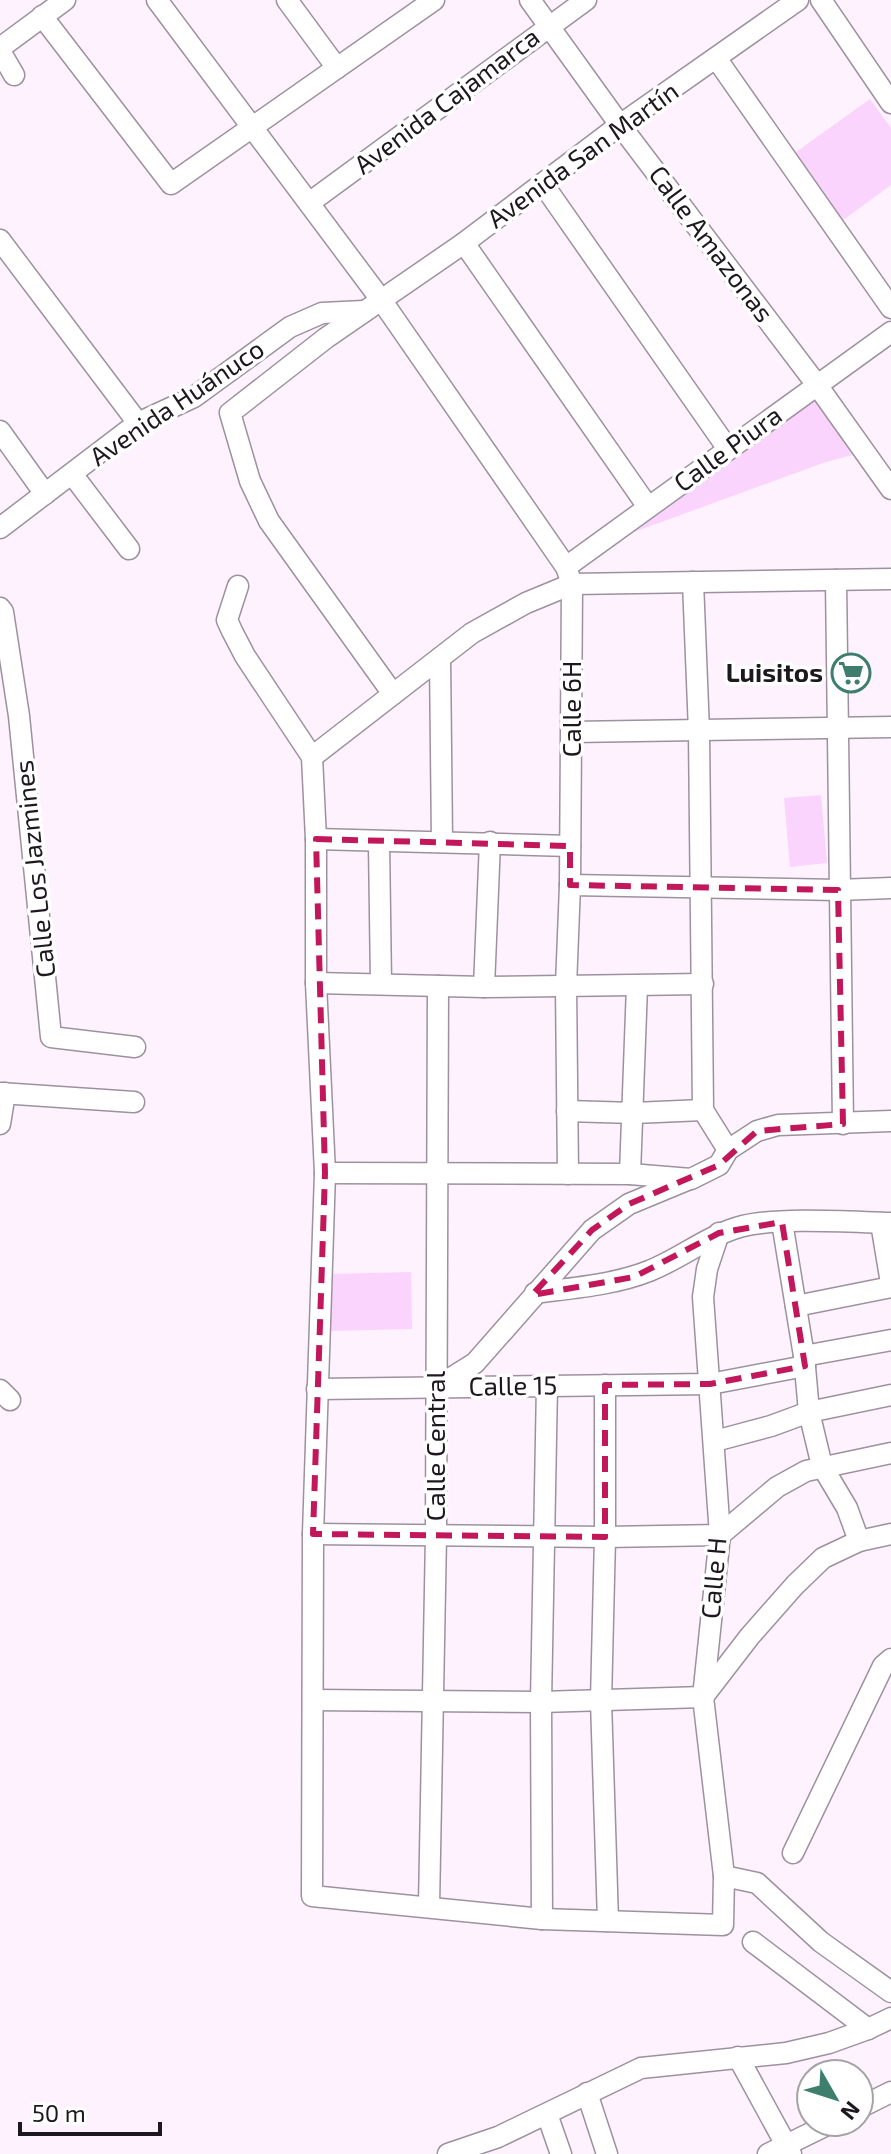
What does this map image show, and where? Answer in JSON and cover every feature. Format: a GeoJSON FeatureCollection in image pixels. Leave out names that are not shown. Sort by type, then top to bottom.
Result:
{"type":"FeatureCollection","features":[{"type":"Feature","properties":{"kind":"street"},"geometry":{"type":"LineString","coordinates":[[14,75],[0,50],[65,0]]}},
{"type":"Feature","properties":{"kind":"street"},"geometry":{"type":"LineString","coordinates":[[157,0],[309,203],[375,306],[569,575]]}},
{"type":"Feature","properties":{"kind":"street"},"geometry":{"type":"LineString","coordinates":[[287,0],[337,68]]}},
{"type":"Feature","properties":{"kind":"street"},"geometry":{"type":"LineString","coordinates":[[42,16],[171,184],[337,68],[406,8],[434,0]]}},
{"type":"Feature","properties":{"kind":"street","name":"Calle Amazonas"},"geometry":{"type":"LineString","coordinates":[[530,0],[620,125],[888,479]]}},
{"type":"Feature","properties":{"kind":"street","name":"Avenida Cajamarca"},"geometry":{"type":"LineString","coordinates":[[309,203],[586,0]]}},
{"type":"Feature","properties":{"kind":"street","name":"Avenida San Martín"},"geometry":{"type":"LineString","coordinates":[[393,694],[269,521],[250,481],[229,416],[232,409],[326,338],[464,243],[620,125],[798,0]]}},
{"type":"Feature","properties":{"kind":"street"},"geometry":{"type":"LineString","coordinates":[[821,0],[891,103]]}},
{"type":"Feature","properties":{"kind":"street"},"geometry":{"type":"LineString","coordinates":[[716,58],[891,308]]}},
{"type":"Feature","properties":{"kind":"street"},"geometry":{"type":"LineString","coordinates":[[543,184],[728,449]]}},
{"type":"Feature","properties":{"kind":"street"},"geometry":{"type":"LineString","coordinates":[[0,240],[138,423]]}},
{"type":"Feature","properties":{"kind":"street"},"geometry":{"type":"LineString","coordinates":[[464,243],[648,507]]}},
{"type":"Feature","properties":{"kind":"street","name":"Avenida Huánuco"},"geometry":{"type":"LineString","coordinates":[[0,528],[138,423],[194,397],[306,318],[375,306]]}},
{"type":"Feature","properties":{"kind":"street","name":"Calle Piura"},"geometry":{"type":"LineString","coordinates":[[569,575],[648,507],[891,332]]}},
{"type":"Feature","properties":{"kind":"street"},"geometry":{"type":"LineString","coordinates":[[0,431],[45,494]]}},
{"type":"Feature","properties":{"kind":"street"},"geometry":{"type":"LineString","coordinates":[[72,474],[129,549]]}},
{"type":"Feature","properties":{"kind":"street"},"geometry":{"type":"LineString","coordinates":[[312,757],[472,633],[569,575],[693,582],[891,579]]}},
{"type":"Feature","properties":{"kind":"street","name":"Calle 6H"},"geometry":{"type":"LineString","coordinates":[[568,1174],[566,986],[572,732],[569,575]]}},
{"type":"Feature","properties":{"kind":"street"},"geometry":{"type":"LineString","coordinates":[[836,580],[843,1124]]}},
{"type":"Feature","properties":{"kind":"street"},"geometry":{"type":"LineString","coordinates":[[693,582],[702,886],[703,1110],[728,1150]]}},
{"type":"Feature","properties":{"kind":"street"},"geometry":{"type":"LineString","coordinates":[[238,586],[227,620],[245,656],[312,757],[316,839],[316,983],[325,1173],[313,1534],[312,1896],[542,1919],[608,1921],[601,1701],[605,1385]]}},
{"type":"Feature","properties":{"kind":"street","name":"Calle Los Jazmines"},"geometry":{"type":"LineString","coordinates":[[0,608],[19,716],[51,1037],[135,1047]]}},
{"type":"Feature","properties":{"kind":"street"},"geometry":{"type":"LineString","coordinates":[[440,658],[442,841]]}},
{"type":"Feature","properties":{"kind":"street"},"geometry":{"type":"LineString","coordinates":[[572,732],[891,727]]}},
{"type":"Feature","properties":{"kind":"street"},"geometry":{"type":"LineString","coordinates":[[316,839],[570,846]]}},
{"type":"Feature","properties":{"kind":"street"},"geometry":{"type":"LineString","coordinates":[[484,987],[490,842]]}},
{"type":"Feature","properties":{"kind":"street"},"geometry":{"type":"LineString","coordinates":[[379,843],[381,984]]}},
{"type":"Feature","properties":{"kind":"street"},"geometry":{"type":"LineString","coordinates":[[570,885],[838,890],[891,888]]}},
{"type":"Feature","properties":{"kind":"street"},"geometry":{"type":"LineString","coordinates":[[316,983],[484,987],[703,984]]}},
{"type":"Feature","properties":{"kind":"street","name":"Calle Central"},"geometry":{"type":"LineString","coordinates":[[429,1906],[436,1536],[438,986]]}},
{"type":"Feature","properties":{"kind":"street"},"geometry":{"type":"LineString","coordinates":[[630,1174],[637,986]]}},
{"type":"Feature","properties":{"kind":"street"},"geometry":{"type":"LineString","coordinates":[[0,1124],[3,1093],[134,1102]]}},
{"type":"Feature","properties":{"kind":"street"},"geometry":{"type":"LineString","coordinates":[[567,1111],[634,1113],[703,1110]]}},
{"type":"Feature","properties":{"kind":"street"},"geometry":{"type":"LineString","coordinates":[[435,1388],[475,1363],[592,1230],[629,1204],[719,1165],[728,1150],[757,1131],[778,1125],[891,1121]]}},
{"type":"Feature","properties":{"kind":"street"},"geometry":{"type":"LineString","coordinates":[[325,1173],[630,1174],[691,1179]]}},
{"type":"Feature","properties":{"kind":"street"},"geometry":{"type":"LineString","coordinates":[[535,1293],[634,1277],[677,1259],[719,1233],[748,1225],[782,1222],[886,1223],[891,1285],[796,1306]]}},
{"type":"Feature","properties":{"kind":"street"},"geometry":{"type":"LineString","coordinates":[[782,1222],[805,1361],[809,1412],[822,1466],[847,1508],[859,1541]]}},
{"type":"Feature","properties":{"kind":"street","name":"Calle H"},"geometry":{"type":"LineString","coordinates":[[608,1921],[723,1925],[724,1876],[703,1697],[720,1535],[703,1297],[707,1269],[719,1233]]}},
{"type":"Feature","properties":{"kind":"street","name":"Calle 15"},"geometry":{"type":"LineString","coordinates":[[317,1389],[710,1384],[891,1340]]}},
{"type":"Feature","properties":{"kind":"street"},"geometry":{"type":"LineString","coordinates":[[542,1919],[541,1702],[547,1385]]}},
{"type":"Feature","properties":{"kind":"street"},"geometry":{"type":"LineString","coordinates":[[715,1441],[809,1412],[891,1395]]}},
{"type":"Feature","properties":{"kind":"street"},"geometry":{"type":"LineString","coordinates":[[313,1534],[720,1535],[777,1487],[806,1471],[891,1453]]}},
{"type":"Feature","properties":{"kind":"street"},"geometry":{"type":"LineString","coordinates":[[313,1700],[541,1702],[703,1697],[750,1636],[823,1558],[859,1541],[891,1534]]}},
{"type":"Feature","properties":{"kind":"street"},"geometry":{"type":"LineString","coordinates":[[793,1853],[883,1666],[891,1659]]}},
{"type":"Feature","properties":{"kind":"street"},"geometry":{"type":"LineString","coordinates":[[724,1876],[757,1883],[821,1942],[891,1992]]}},
{"type":"Feature","properties":{"kind":"street"},"geometry":{"type":"LineString","coordinates":[[753,1942],[868,2029]]}},
{"type":"Feature","properties":{"kind":"street"},"geometry":{"type":"LineString","coordinates":[[448,2154],[498,2137],[641,2068],[786,2053],[868,2029],[891,2018]]}},
{"type":"Feature","properties":{"kind":"street"},"geometry":{"type":"LineString","coordinates":[[738,2057],[782,2151],[805,2138]]}},
{"type":"Feature","properties":{"kind":"street"},"geometry":{"type":"LineString","coordinates":[[587,2093],[607,2154]]}},
{"type":"Feature","properties":{"kind":"street"},"geometry":{"type":"LineString","coordinates":[[547,2114],[561,2154]]}},
{"type":"Feature","properties":{"kind":"highlighted area"},"geometry":{"type":"Polygon","coordinates":[[[316,839],[570,846],[570,885],[838,890],[843,1124],[757,1131],[719,1165],[629,1204],[592,1230],[532,1295],[634,1277],[719,1233],[782,1222],[805,1366],[710,1384],[605,1385],[605,1537],[313,1534],[325,1173],[316,839]]]}},
{"type":"Feature","properties":{"kind":"shaded area"},"geometry":{"type":"Polygon","coordinates":[[[870,99],[891,128],[891,185],[839,223],[792,155],[870,99]]]}},
{"type":"Feature","properties":{"kind":"shaded area"},"geometry":{"type":"Polygon","coordinates":[[[816,400],[852,455],[634,532],[816,400]]]}},
{"type":"Feature","properties":{"kind":"shaded area"},"geometry":{"type":"Polygon","coordinates":[[[821,795],[827,863],[790,867],[784,798],[821,795]]]}},
{"type":"Feature","properties":{"kind":"shaded area"},"geometry":{"type":"Polygon","coordinates":[[[411,1272],[412,1329],[330,1331],[329,1274],[411,1272]]]}},
{"type":"Feature","properties":{"kind":"place","name":"Luisitos"},"geometry":{"type":"Point","coordinates":[851,673]}}]}
